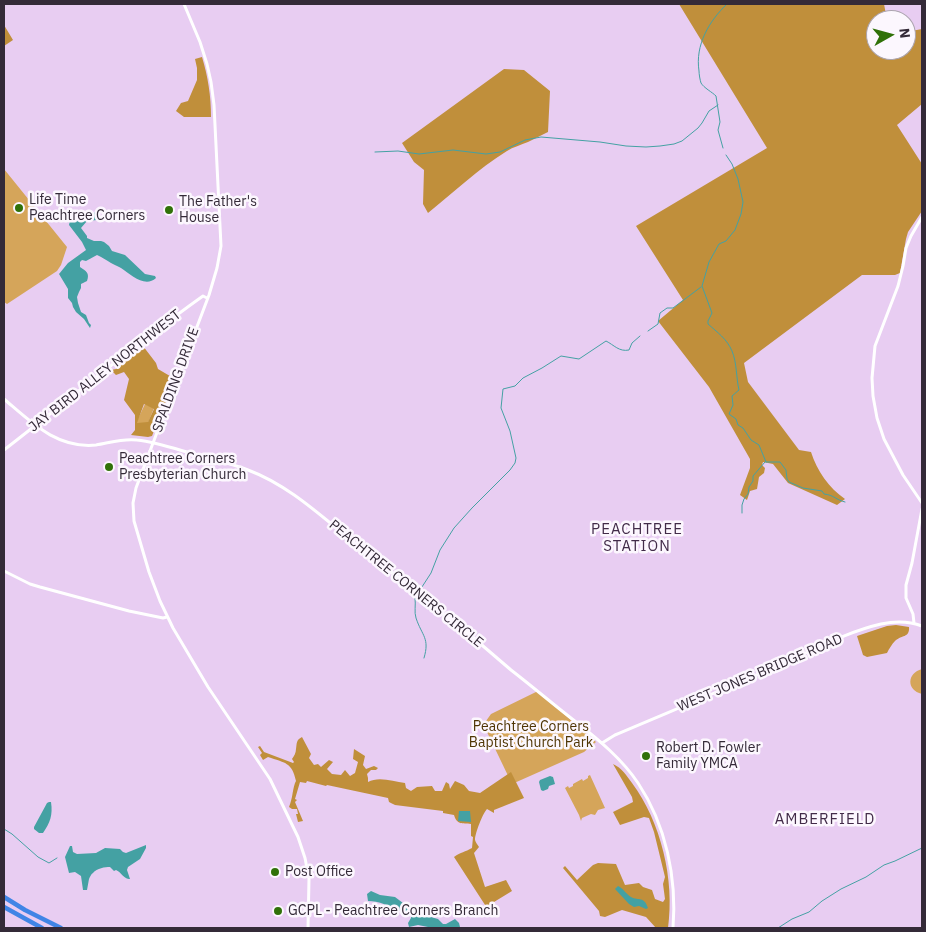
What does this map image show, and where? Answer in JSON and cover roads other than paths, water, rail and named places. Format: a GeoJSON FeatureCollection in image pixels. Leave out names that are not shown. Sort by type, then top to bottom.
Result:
{"type":"FeatureCollection","features":[{"type":"Feature","properties":{"kind":"highway"},"geometry":{"type":"LineString","coordinates":[[4,897],[25,910],[62,928]]}},
{"type":"Feature","properties":{"kind":"highway"},"geometry":{"type":"LineString","coordinates":[[4,906],[42,928]]}},
{"type":"Feature","properties":{"kind":"street","name":"SPALDING DRIVE"},"geometry":{"type":"LineString","coordinates":[[184,4],[200,42],[211,82],[214,105],[221,246],[217,268],[207,298],[136,488],[133,510],[149,572],[167,617],[208,687],[270,779],[301,846],[309,884],[308,928]]}},
{"type":"Feature","properties":{"kind":"street"},"geometry":{"type":"LineString","coordinates":[[922,217],[910,236],[898,286],[875,346],[872,378],[877,418],[884,439],[903,475],[922,503]]}},
{"type":"Feature","properties":{"kind":"street","name":"JAY BIRD ALLEY NORTHWEST"},"geometry":{"type":"LineString","coordinates":[[4,450],[171,319],[203,296],[207,298]]}},
{"type":"Feature","properties":{"kind":"street","name":"PEACHTREE CORNERS CIRCLE"},"geometry":{"type":"LineString","coordinates":[[4,399],[47,434],[62,441],[95,445],[133,439],[153,442],[247,470],[264,477],[290,492],[469,634],[602,744],[630,771],[644,793],[661,829],[673,885],[673,928]]}},
{"type":"Feature","properties":{"kind":"street"},"geometry":{"type":"LineString","coordinates":[[914,623],[913,614],[906,598],[906,585],[922,509]]}},
{"type":"Feature","properties":{"kind":"street"},"geometry":{"type":"LineString","coordinates":[[4,571],[35,585],[129,611],[163,618],[167,617]]}},
{"type":"Feature","properties":{"kind":"street","name":"WEST JONES BRIDGE ROAD"},"geometry":{"type":"LineString","coordinates":[[602,744],[615,735],[853,632],[883,623],[914,623],[922,626]]}},
{"type":"Feature","properties":{"kind":"waterway"},"geometry":{"type":"LineString","coordinates":[[723,148],[718,130],[720,122],[716,96],[701,83],[698,61],[701,43],[709,26],[727,4]]}},
{"type":"Feature","properties":{"kind":"waterway"},"geometry":{"type":"LineString","coordinates":[[375,152],[398,151],[419,154],[453,150],[486,154],[500,152],[525,140],[541,137],[626,146],[660,146],[682,141],[698,128],[709,111],[718,105]]}},
{"type":"Feature","properties":{"kind":"waterway"},"geometry":{"type":"LineString","coordinates":[[726,155],[738,179],[743,202],[741,214],[735,230],[726,241],[719,244],[709,262],[702,286],[712,313],[708,324],[722,336],[732,351],[735,360],[739,390],[732,396],[733,405],[729,414],[736,419],[738,425],[743,428],[751,440],[759,445],[766,462]]}},
{"type":"Feature","properties":{"kind":"waterway"},"geometry":{"type":"LineString","coordinates":[[648,331],[658,324],[660,313],[667,308],[673,308],[701,287]]}},
{"type":"Feature","properties":{"kind":"waterway"},"geometry":{"type":"LineString","coordinates":[[420,590],[431,573],[440,550],[454,528],[515,463],[516,458],[510,431],[501,408],[503,389],[515,386],[523,378],[561,356],[579,359],[606,341],[619,349],[629,350],[632,343],[640,336]]}},
{"type":"Feature","properties":{"kind":"waterway"},"geometry":{"type":"LineString","coordinates":[[742,513],[742,505],[753,481],[753,476],[765,462]]}},
{"type":"Feature","properties":{"kind":"waterway"},"geometry":{"type":"LineString","coordinates":[[766,462],[780,462],[786,470],[789,482],[803,488],[822,491],[824,494],[845,502]]}},
{"type":"Feature","properties":{"kind":"waterway"},"geometry":{"type":"LineString","coordinates":[[415,598],[415,616],[426,641],[424,658]]}},
{"type":"Feature","properties":{"kind":"waterway"},"geometry":{"type":"LineString","coordinates":[[4,829],[38,857],[49,863],[57,858]]}},
{"type":"Feature","properties":{"kind":"waterway"},"geometry":{"type":"LineString","coordinates":[[778,928],[792,919],[809,912],[841,889],[866,877],[884,865],[922,848]]}},
{"type":"Feature","properties":{"kind":"place","name":"Life Time Peachtree Corners"},"geometry":{"type":"Point","coordinates":[19,208]}},
{"type":"Feature","properties":{"kind":"place","name":"The Father's House"},"geometry":{"type":"Point","coordinates":[169,210]}},
{"type":"Feature","properties":{"kind":"place","name":"Peachtree Corners Presbyterian Church"},"geometry":{"type":"Point","coordinates":[109,467]}},
{"type":"Feature","properties":{"kind":"place","name":"Robert D. Fowler Family YMCA"},"geometry":{"type":"Point","coordinates":[646,756]}},
{"type":"Feature","properties":{"kind":"place","name":"Post Office"},"geometry":{"type":"Point","coordinates":[275,872]}},
{"type":"Feature","properties":{"kind":"place","name":"GCPL - Peachtree Corners Branch"},"geometry":{"type":"Point","coordinates":[278,911]}},
{"type":"Feature","properties":{"kind":"district","name":"PEACHTREE STATION"},"geometry":{"type":"Point","coordinates":[637,538]}},
{"type":"Feature","properties":{"kind":"district","name":"AMBERFIELD"},"geometry":{"type":"Point","coordinates":[825,820]}},
{"type":"Feature","properties":{"kind":"park label","name":"Peachtree Corners Baptist Church Park"},"geometry":{"type":"Point","coordinates":[531,736]}}]}
